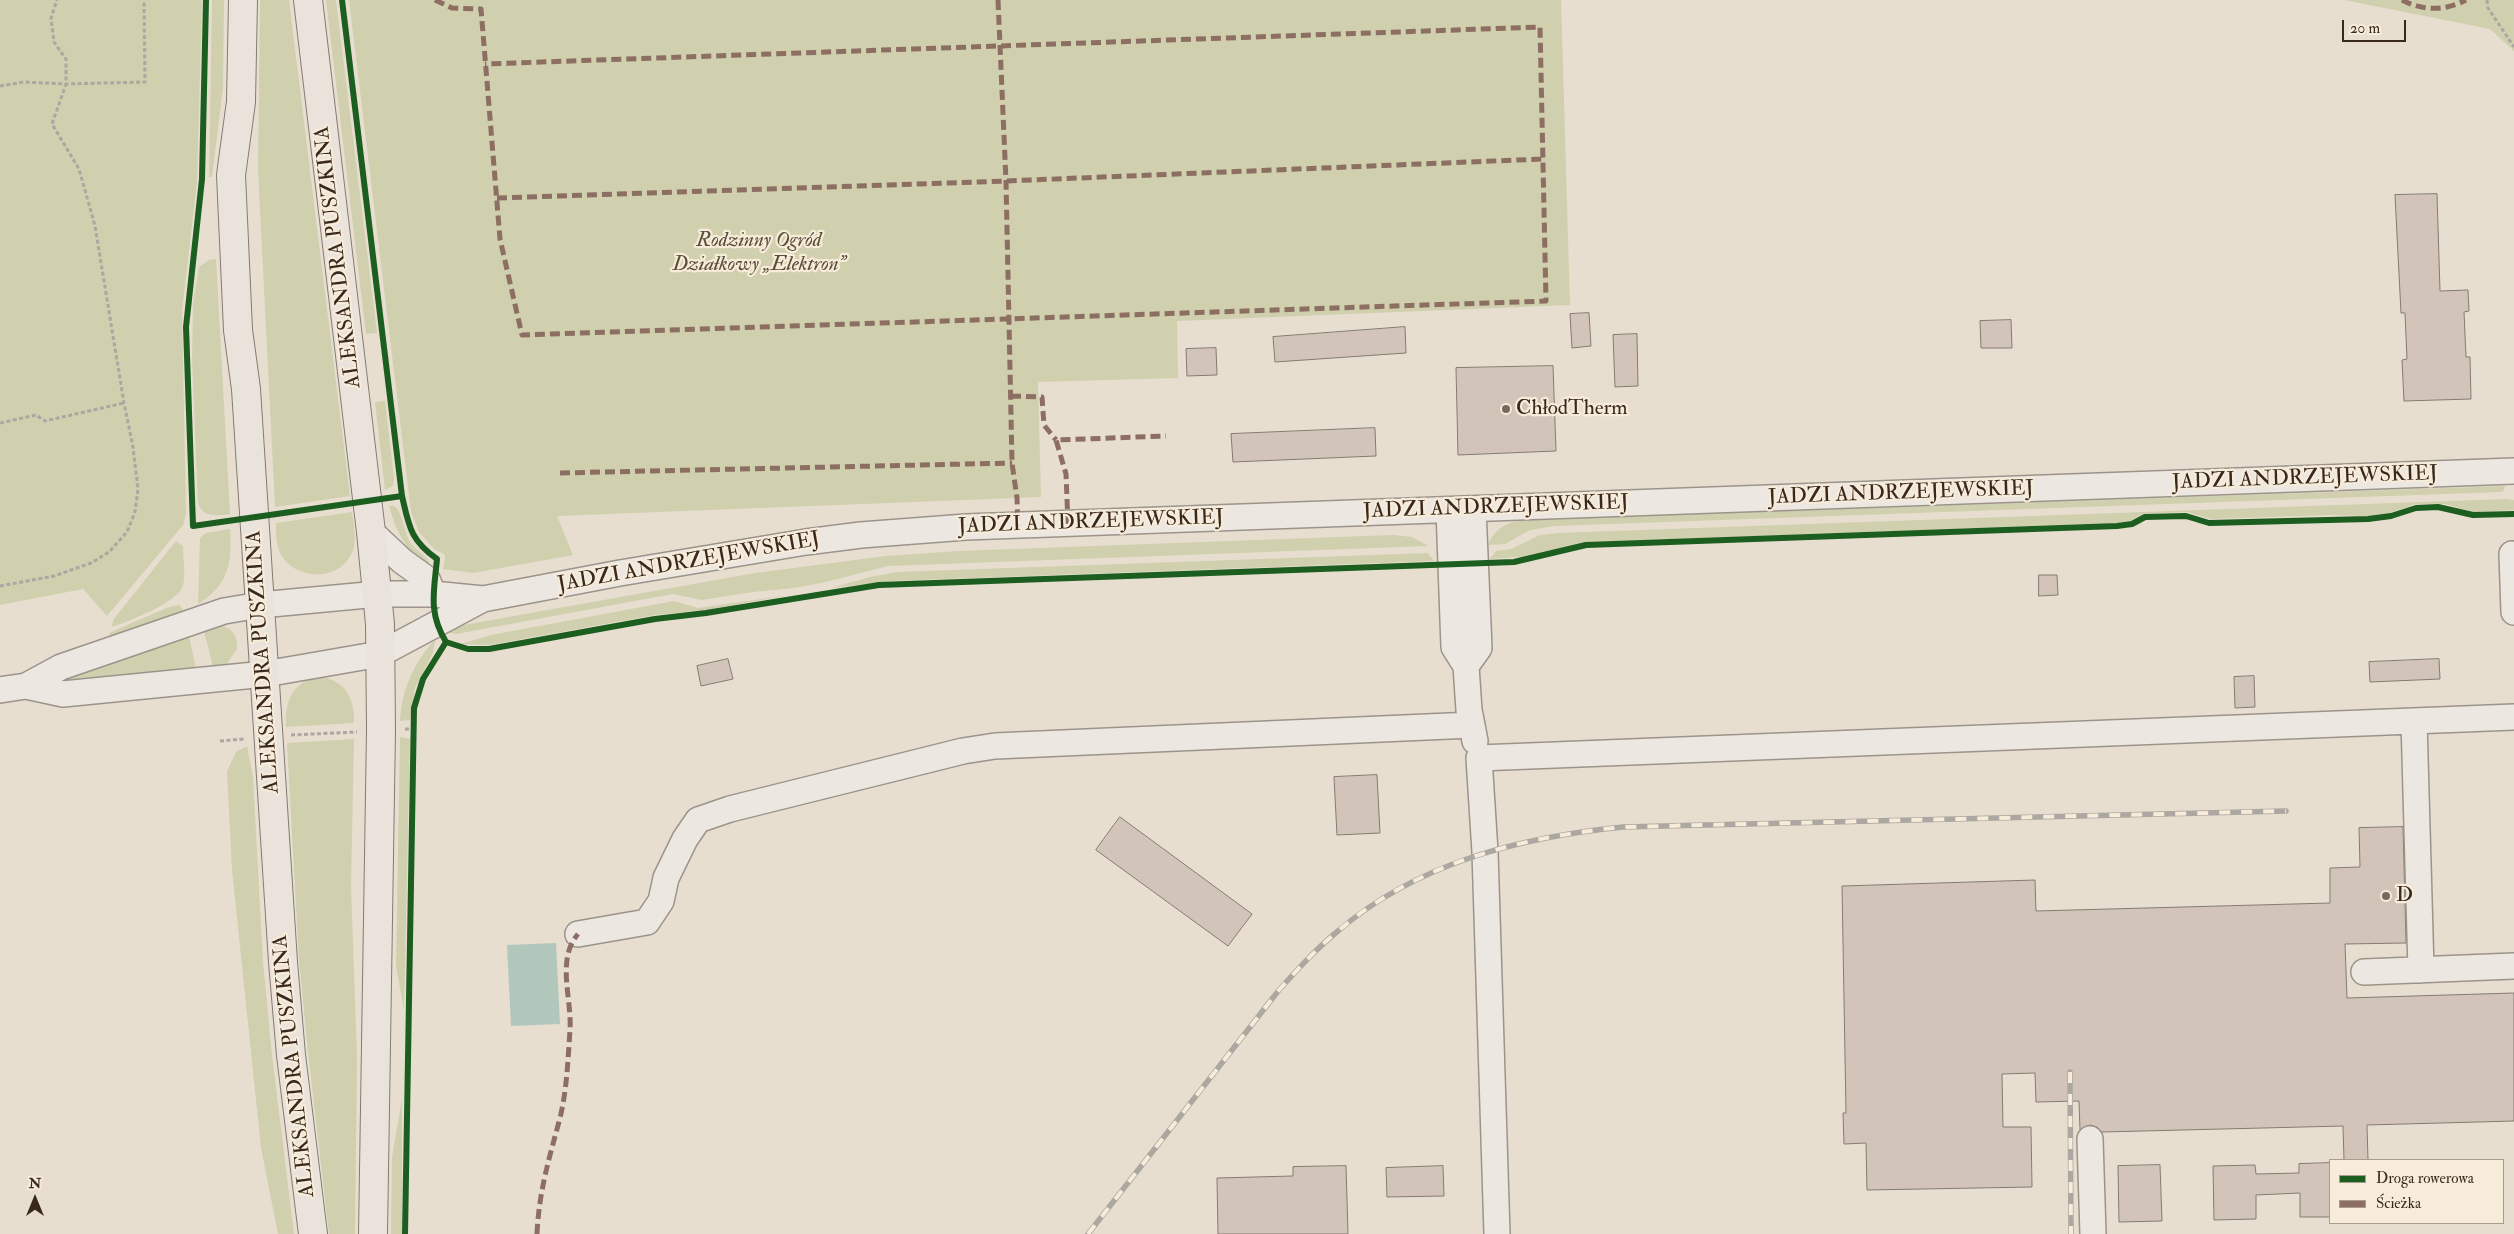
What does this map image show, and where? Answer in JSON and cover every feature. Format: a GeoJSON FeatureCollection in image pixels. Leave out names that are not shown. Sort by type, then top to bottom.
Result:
{"type":"FeatureCollection","features":[{"type":"Feature","properties":{"kind":"main road","name":"ALEKSANDRA PUSZKINA"},"geometry":{"type":"LineString","coordinates":[[243,0],[241,102],[231,175],[238,330],[246,389],[270,736],[283,962],[291,1055],[313,1234]]}},
{"type":"Feature","properties":{"kind":"main road","name":"ALEKSANDRA PUSZKINA"},"geometry":{"type":"LineString","coordinates":[[308,0],[378,594],[381,730],[373,1234]]}},
{"type":"Feature","properties":{"kind":"street","name":"JADZI ANDRZEJEWSKIEJ"},"geometry":{"type":"LineString","coordinates":[[0,690],[26,686],[61,667],[224,612],[260,605],[378,594],[433,594],[483,599],[704,558],[861,535],[966,527],[2514,472]]}},
{"type":"Feature","properties":{"kind":"street"},"geometry":{"type":"LineString","coordinates":[[1466,666],[1478,648],[1473,508]]}},
{"type":"Feature","properties":{"kind":"street"},"geometry":{"type":"LineString","coordinates":[[1449,510],[1454,647],[1466,666],[1472,725],[1478,758],[1485,862],[1497,1234]]}},
{"type":"Feature","properties":{"kind":"street"},"geometry":{"type":"LineString","coordinates":[[371,532],[402,561],[427,579],[433,594]]}},
{"type":"Feature","properties":{"kind":"street"},"geometry":{"type":"LineString","coordinates":[[2512,554],[2514,612]]}},
{"type":"Feature","properties":{"kind":"street","name":"JADZI ANDRZEJEWSKIEJ"},"geometry":{"type":"LineString","coordinates":[[26,686],[63,694],[265,674],[380,654],[483,599]]}},
{"type":"Feature","properties":{"kind":"street"},"geometry":{"type":"LineString","coordinates":[[1478,758],[2514,717]]}},
{"type":"Feature","properties":{"kind":"street"},"geometry":{"type":"LineString","coordinates":[[2414,721],[2421,970]]}},
{"type":"Feature","properties":{"kind":"street"},"geometry":{"type":"LineString","coordinates":[[578,934],[647,922],[662,901],[666,878],[685,839],[698,820],[740,807],[954,753],[995,746],[1472,725]]}},
{"type":"Feature","properties":{"kind":"street"},"geometry":{"type":"LineString","coordinates":[[2364,972],[2514,966]]}},
{"type":"Feature","properties":{"kind":"street"},"geometry":{"type":"LineString","coordinates":[[2090,1138],[2093,1234]]}},
{"type":"Feature","properties":{"kind":"path"},"geometry":{"type":"LineString","coordinates":[[0,586],[54,576],[91,563],[109,552],[127,532],[135,512],[138,489],[133,447],[95,226],[79,169],[52,124],[66,84],[66,59],[54,42],[51,18],[57,0]]}},
{"type":"Feature","properties":{"kind":"path"},"geometry":{"type":"LineString","coordinates":[[0,86],[24,82],[66,84],[145,82],[144,0]]}},
{"type":"Feature","properties":{"kind":"path"},"geometry":{"type":"LineString","coordinates":[[2486,0],[2488,8],[2514,47]]}},
{"type":"Feature","properties":{"kind":"path"},"geometry":{"type":"LineString","coordinates":[[0,423],[36,415],[45,421],[124,403]]}},
{"type":"Feature","properties":{"kind":"path"},"geometry":{"type":"LineString","coordinates":[[220,741],[270,736],[413,728]]}},
{"type":"Feature","properties":{"kind":"green space"},"geometry":{"type":"Polygon","coordinates":[[[0,0],[202,0],[197,182],[182,311],[186,514],[183,525],[107,616],[83,589],[0,605],[0,0]]]}},
{"type":"Feature","properties":{"kind":"green space"},"geometry":{"type":"Polygon","coordinates":[[[212,0],[224,0],[223,88],[212,177],[209,177],[212,0]]]}},
{"type":"Feature","properties":{"kind":"green space"},"geometry":{"type":"Polygon","coordinates":[[[260,0],[289,0],[350,496],[275,507],[258,170],[260,0]]]}},
{"type":"Feature","properties":{"kind":"green space"},"geometry":{"type":"Polygon","coordinates":[[[326,0],[336,0],[377,333],[366,334],[326,0]]]}},
{"type":"Feature","properties":{"kind":"green space","name":"Rodzinny Ogród Działkowy „Elektron”"},"geometry":{"type":"Polygon","coordinates":[[[349,0],[1561,0],[1570,305],[1177,321],[1178,378],[1038,382],[1041,497],[557,516],[573,555],[473,573],[443,569],[444,554],[434,549],[419,532],[411,512],[349,0]]]}},
{"type":"Feature","properties":{"kind":"green space"},"geometry":{"type":"Polygon","coordinates":[[[2344,0],[2514,0],[2514,51],[2490,29],[2344,0]]]}},
{"type":"Feature","properties":{"kind":"green space"},"geometry":{"type":"Polygon","coordinates":[[[216,259],[230,514],[211,515],[203,511],[198,503],[192,360],[193,303],[199,267],[209,260],[216,259]]]}},
{"type":"Feature","properties":{"kind":"green space"},"geometry":{"type":"Polygon","coordinates":[[[385,401],[394,478],[393,486],[385,490],[375,402],[385,401]]]}},
{"type":"Feature","properties":{"kind":"green space"},"geometry":{"type":"Polygon","coordinates":[[[2505,486],[2501,492],[1555,526],[1530,530],[1505,544],[1488,545],[1502,527],[1512,522],[1523,520],[2505,486]]]}},
{"type":"Feature","properties":{"kind":"green space"},"geometry":{"type":"Polygon","coordinates":[[[2514,500],[2514,510],[2474,512],[2445,504],[2416,504],[2389,513],[2368,516],[2332,515],[2210,519],[2187,512],[2143,514],[2130,521],[2117,523],[1589,542],[1534,556],[1490,559],[1496,551],[1511,549],[1540,535],[1558,533],[2514,500]]]}},
{"type":"Feature","properties":{"kind":"green space"},"geometry":{"type":"Polygon","coordinates":[[[389,506],[394,506],[397,509],[410,542],[427,559],[430,565],[408,548],[395,524],[389,506]]]}},
{"type":"Feature","properties":{"kind":"green space"},"geometry":{"type":"Polygon","coordinates":[[[352,512],[355,536],[353,550],[347,561],[339,568],[329,573],[307,573],[287,563],[280,553],[277,542],[276,523],[352,512]]]}},
{"type":"Feature","properties":{"kind":"green space"},"geometry":{"type":"Polygon","coordinates":[[[230,529],[230,553],[226,572],[216,589],[198,604],[200,538],[206,533],[230,529]]]}},
{"type":"Feature","properties":{"kind":"green space"},"geometry":{"type":"Polygon","coordinates":[[[1393,535],[1412,537],[1428,546],[888,566],[794,588],[701,600],[673,594],[456,634],[447,632],[458,626],[755,573],[886,556],[958,551],[1393,535]]]}},
{"type":"Feature","properties":{"kind":"green space"},"geometry":{"type":"Polygon","coordinates":[[[176,541],[183,546],[184,581],[179,592],[172,599],[152,611],[112,627],[113,620],[176,541]]]}},
{"type":"Feature","properties":{"kind":"green space"},"geometry":{"type":"Polygon","coordinates":[[[1428,553],[1434,561],[891,581],[831,588],[870,577],[897,572],[1428,553]]]}},
{"type":"Feature","properties":{"kind":"green space"},"geometry":{"type":"Polygon","coordinates":[[[790,595],[705,610],[655,615],[489,645],[461,644],[491,635],[674,601],[698,608],[790,595]]]}},
{"type":"Feature","properties":{"kind":"green space"},"geometry":{"type":"Polygon","coordinates":[[[179,605],[184,611],[111,637],[109,633],[169,607],[179,605]]]}},
{"type":"Feature","properties":{"kind":"green space"},"geometry":{"type":"Polygon","coordinates":[[[221,626],[232,631],[237,641],[237,649],[226,665],[213,667],[204,631],[221,626]]]}},
{"type":"Feature","properties":{"kind":"green space"},"geometry":{"type":"Polygon","coordinates":[[[189,636],[196,669],[64,682],[63,680],[189,636]]]}},
{"type":"Feature","properties":{"kind":"green space"},"geometry":{"type":"Polygon","coordinates":[[[435,640],[433,653],[415,688],[410,720],[400,721],[403,698],[410,678],[421,658],[435,640]]]}},
{"type":"Feature","properties":{"kind":"green space"},"geometry":{"type":"Polygon","coordinates":[[[319,677],[336,682],[347,692],[353,706],[354,723],[286,727],[287,709],[292,694],[302,683],[319,677]]]}},
{"type":"Feature","properties":{"kind":"green space"},"geometry":{"type":"Polygon","coordinates":[[[400,737],[410,739],[404,1010],[396,966],[400,737]]]}},
{"type":"Feature","properties":{"kind":"green space"},"geometry":{"type":"Polygon","coordinates":[[[354,739],[351,886],[357,1060],[355,1234],[329,1234],[299,960],[287,743],[354,739]]]}},
{"type":"Feature","properties":{"kind":"green space"},"geometry":{"type":"Polygon","coordinates":[[[247,746],[253,777],[263,962],[272,1055],[294,1234],[278,1234],[261,1148],[232,870],[227,771],[236,752],[247,746]]]}},
{"type":"Feature","properties":{"kind":"green space"},"geometry":{"type":"Polygon","coordinates":[[[402,1099],[402,1234],[391,1234],[392,1157],[402,1099]]]}},
{"type":"Feature","properties":{"kind":"shaded area"},"geometry":{"type":"Polygon","coordinates":[[[556,943],[560,1024],[511,1026],[507,945],[556,943]]]}},
{"type":"Feature","properties":{"kind":"building"},"geometry":{"type":"Polygon","coordinates":[[[2437,194],[2440,291],[2468,290],[2469,311],[2464,312],[2466,357],[2470,357],[2471,399],[2404,401],[2402,360],[2407,359],[2405,313],[2401,313],[2395,195],[2437,194]]]}},
{"type":"Feature","properties":{"kind":"building"},"geometry":{"type":"Polygon","coordinates":[[[1589,313],[1591,346],[1572,348],[1570,314],[1589,313]]]}},
{"type":"Feature","properties":{"kind":"building"},"geometry":{"type":"Polygon","coordinates":[[[2011,320],[2012,348],[1981,348],[1980,321],[2011,320]]]}},
{"type":"Feature","properties":{"kind":"building"},"geometry":{"type":"Polygon","coordinates":[[[1405,327],[1406,353],[1275,362],[1273,337],[1405,327]]]}},
{"type":"Feature","properties":{"kind":"building"},"geometry":{"type":"Polygon","coordinates":[[[1637,334],[1638,386],[1615,387],[1613,335],[1637,334]]]}},
{"type":"Feature","properties":{"kind":"building"},"geometry":{"type":"Polygon","coordinates":[[[1216,348],[1217,375],[1187,376],[1186,349],[1216,348]]]}},
{"type":"Feature","properties":{"kind":"building","name":"ChłodTherm"},"geometry":{"type":"Polygon","coordinates":[[[1553,366],[1556,451],[1458,455],[1456,368],[1553,366]]]}},
{"type":"Feature","properties":{"kind":"building"},"geometry":{"type":"Polygon","coordinates":[[[1375,428],[1376,456],[1233,462],[1231,434],[1375,428]]]}},
{"type":"Feature","properties":{"kind":"building"},"geometry":{"type":"Polygon","coordinates":[[[2039,575],[2057,575],[2058,595],[2039,596],[2039,575]]]}},
{"type":"Feature","properties":{"kind":"building"},"geometry":{"type":"Polygon","coordinates":[[[728,659],[733,679],[701,686],[697,666],[728,659]]]}},
{"type":"Feature","properties":{"kind":"building"},"geometry":{"type":"Polygon","coordinates":[[[2439,659],[2440,679],[2370,682],[2369,662],[2439,659]]]}},
{"type":"Feature","properties":{"kind":"building"},"geometry":{"type":"Polygon","coordinates":[[[2254,676],[2255,707],[2235,708],[2234,677],[2254,676]]]}},
{"type":"Feature","properties":{"kind":"building"},"geometry":{"type":"Polygon","coordinates":[[[1377,775],[1380,833],[1337,835],[1334,777],[1377,775]]]}},
{"type":"Feature","properties":{"kind":"building"},"geometry":{"type":"Polygon","coordinates":[[[1120,817],[1252,914],[1228,946],[1096,850],[1120,817]]]}},
{"type":"Feature","properties":{"kind":"building"},"geometry":{"type":"Polygon","coordinates":[[[2403,827],[2406,943],[2345,944],[2347,998],[2514,993],[2514,1121],[2367,1125],[2368,1159],[2344,1159],[2343,1126],[2102,1132],[2097,1127],[2090,1125],[2080,1130],[2079,1101],[2036,1102],[2035,1073],[2002,1074],[2003,1127],[2031,1127],[2032,1187],[1867,1190],[1866,1143],[1844,1144],[1843,1113],[1846,1113],[1842,886],[2035,880],[2036,911],[2330,903],[2330,868],[2360,867],[2359,828],[2403,827]]]}},
{"type":"Feature","properties":{"kind":"building"},"geometry":{"type":"Polygon","coordinates":[[[2329,1163],[2329,1217],[2300,1217],[2300,1193],[2256,1195],[2256,1219],[2214,1220],[2213,1166],[2255,1165],[2256,1174],[2299,1173],[2299,1164],[2329,1163]]]}},
{"type":"Feature","properties":{"kind":"building"},"geometry":{"type":"Polygon","coordinates":[[[2160,1165],[2162,1221],[2119,1222],[2118,1166],[2160,1165]]]}},
{"type":"Feature","properties":{"kind":"building"},"geometry":{"type":"Polygon","coordinates":[[[1346,1166],[1348,1234],[1218,1234],[1217,1178],[1293,1176],[1293,1167],[1346,1166]]]}},
{"type":"Feature","properties":{"kind":"building"},"geometry":{"type":"Polygon","coordinates":[[[1443,1166],[1444,1196],[1387,1197],[1386,1168],[1443,1166]]]}},
{"type":"Feature","properties":{"kind":"railway"},"geometry":{"type":"LineString","coordinates":[[1088,1234],[1279,990],[1315,952],[1369,907],[1402,887],[1472,857],[1509,846],[1547,838],[1623,827],[2286,811]]}},
{"type":"Feature","properties":{"kind":"railway"},"geometry":{"type":"LineString","coordinates":[[2070,1072],[2071,1234]]}},
{"type":"Feature","properties":{"kind":"marked path"},"geometry":{"type":"LineString","coordinates":[[435,0],[452,8],[481,9],[500,239],[522,335],[1546,301],[1540,27],[485,64]]}},
{"type":"Feature","properties":{"kind":"marked path"},"geometry":{"type":"LineString","coordinates":[[998,0],[1006,181],[1012,463],[1017,498],[1018,526]]}},
{"type":"Feature","properties":{"kind":"marked path"},"geometry":{"type":"LineString","coordinates":[[2402,0],[2426,8],[2442,8],[2466,0]]}},
{"type":"Feature","properties":{"kind":"marked path"},"geometry":{"type":"LineString","coordinates":[[497,198],[1006,181],[1542,159]]}},
{"type":"Feature","properties":{"kind":"marked path"},"geometry":{"type":"LineString","coordinates":[[1011,396],[1042,397],[1044,425],[1056,440]]}},
{"type":"Feature","properties":{"kind":"marked path"},"geometry":{"type":"LineString","coordinates":[[1068,524],[1066,474],[1056,440],[1166,436]]}},
{"type":"Feature","properties":{"kind":"marked path"},"geometry":{"type":"LineString","coordinates":[[560,473],[1012,463]]}},
{"type":"Feature","properties":{"kind":"marked path"},"geometry":{"type":"LineString","coordinates":[[537,1234],[542,1189],[564,1096],[570,1030],[566,967],[571,944],[578,934]]}},
{"type":"Feature","properties":{"kind":"cycle path"},"geometry":{"type":"LineString","coordinates":[[206,0],[202,179],[186,327],[193,526],[402,496]]}},
{"type":"Feature","properties":{"kind":"cycle path"},"geometry":{"type":"LineString","coordinates":[[342,0],[402,496],[412,532],[421,545],[437,559],[434,611],[440,631],[446,642],[468,649],[489,649],[655,619],[706,613],[879,585],[1514,562],[1586,545],[2117,526],[2132,524],[2145,517],[2186,516],[2209,523],[2368,519],[2391,516],[2416,508],[2438,507],[2473,515],[2514,514]]}},
{"type":"Feature","properties":{"kind":"cycle path"},"geometry":{"type":"LineString","coordinates":[[405,1234],[414,708],[423,679],[446,642]]}},
{"type":"Feature","properties":{"kind":"place","name":"ChłodTherm"},"geometry":{"type":"Point","coordinates":[1506,409]}},
{"type":"Feature","properties":{"kind":"place","name":"D"},"geometry":{"type":"Point","coordinates":[2386,896]}}]}
